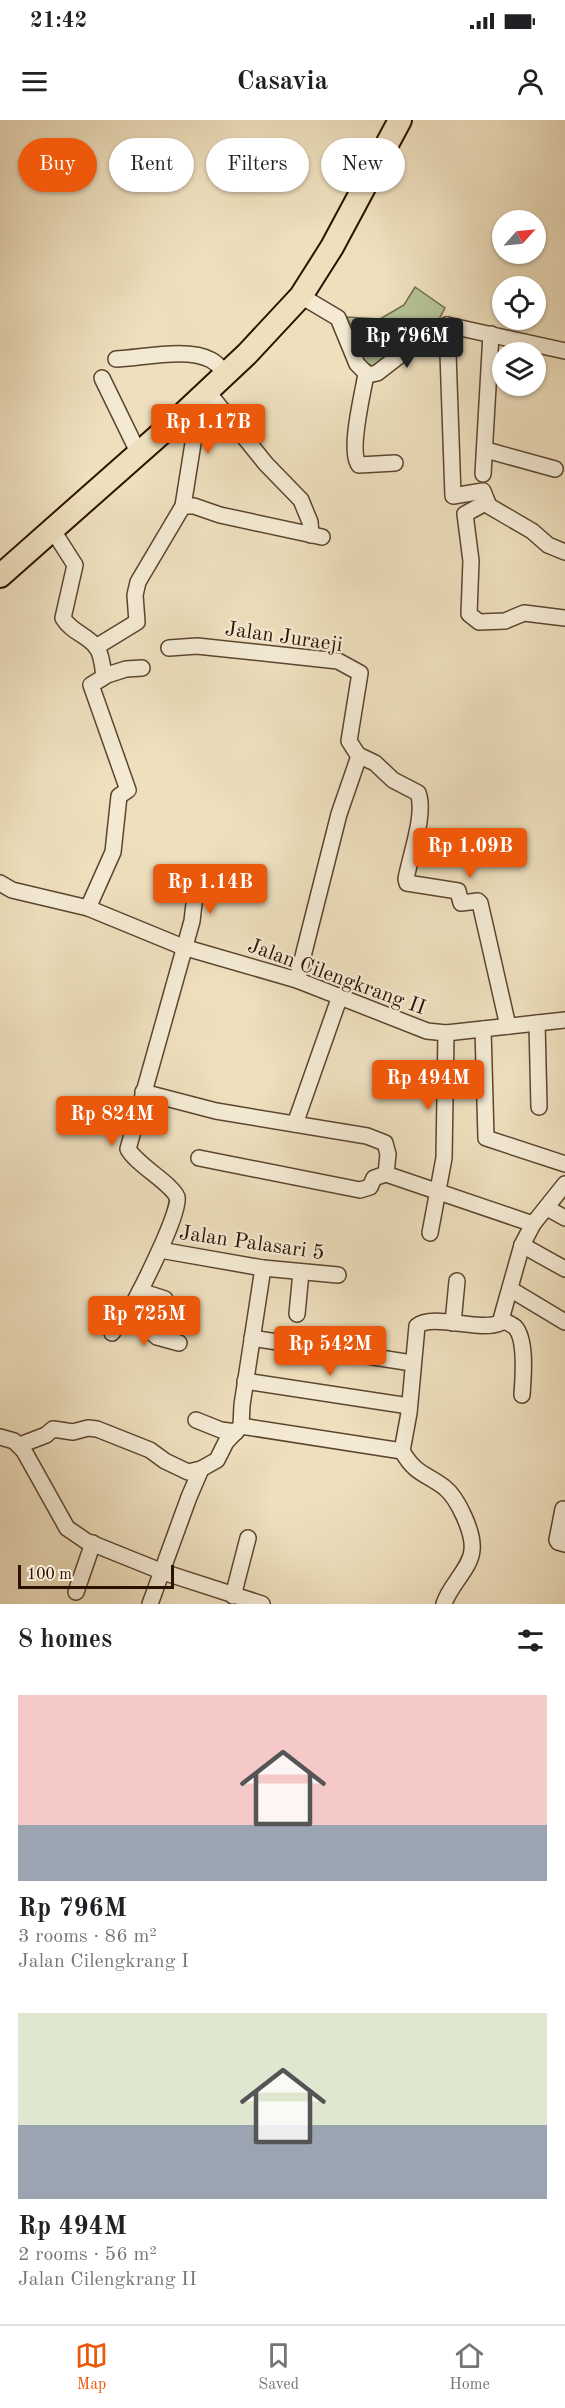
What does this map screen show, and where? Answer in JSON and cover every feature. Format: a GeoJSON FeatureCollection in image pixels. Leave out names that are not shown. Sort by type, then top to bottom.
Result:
{"type":"FeatureCollection","features":[{"type":"Feature","properties":{"kind":"highway"},"geometry":{"type":"LineString","coordinates":[[0,576],[182,415],[301,296],[332,247],[400,120]]}},
{"type":"Feature","properties":{"kind":"street"},"geometry":{"type":"LineString","coordinates":[[301,296],[338,318],[357,364],[366,374]]}},
{"type":"Feature","properties":{"kind":"street"},"geometry":{"type":"LineString","coordinates":[[366,374],[377,373],[425,336],[447,325],[565,351]]}},
{"type":"Feature","properties":{"kind":"street"},"geometry":{"type":"LineString","coordinates":[[447,325],[452,494],[457,496],[483,491],[487,502],[494,509],[532,531],[548,545],[565,552]]}},
{"type":"Feature","properties":{"kind":"street"},"geometry":{"type":"LineString","coordinates":[[483,474],[490,334]]}},
{"type":"Feature","properties":{"kind":"street"},"geometry":{"type":"LineString","coordinates":[[116,359],[197,355],[212,360],[226,373]]}},
{"type":"Feature","properties":{"kind":"street"},"geometry":{"type":"LineString","coordinates":[[366,374],[354,448],[357,463],[360,465],[394,463]]}},
{"type":"Feature","properties":{"kind":"street"},"geometry":{"type":"LineString","coordinates":[[102,378],[140,454]]}},
{"type":"Feature","properties":{"kind":"street"},"geometry":{"type":"LineString","coordinates":[[183,506],[194,506],[220,515],[316,536],[301,500],[266,464],[207,391]]}},
{"type":"Feature","properties":{"kind":"street"},"geometry":{"type":"LineString","coordinates":[[96,647],[137,622],[135,595],[138,582],[183,506],[194,437],[189,424],[182,415]]}},
{"type":"Feature","properties":{"kind":"street"},"geometry":{"type":"LineString","coordinates":[[486,450],[555,469]]}},
{"type":"Feature","properties":{"kind":"street"},"geometry":{"type":"LineString","coordinates":[[487,502],[465,514],[471,561],[469,614],[471,617],[479,622],[505,621],[524,612],[565,618]]}},
{"type":"Feature","properties":{"kind":"street"},"geometry":{"type":"LineString","coordinates":[[52,529],[75,565],[63,618],[96,647],[104,676]]}},
{"type":"Feature","properties":{"kind":"street","name":"Jalan Juraeji"},"geometry":{"type":"LineString","coordinates":[[169,648],[196,646],[342,662],[360,673],[349,741],[358,755]]}},
{"type":"Feature","properties":{"kind":"street"},"geometry":{"type":"LineString","coordinates":[[88,908],[113,852],[119,796],[127,792],[128,787],[91,685],[104,676],[126,669],[142,668]]}},
{"type":"Feature","properties":{"kind":"street"},"geometry":{"type":"LineString","coordinates":[[297,980],[339,814],[358,755],[375,763],[393,780],[420,796],[420,816],[406,881],[415,885],[458,891],[461,903],[478,901],[480,903],[508,1026]]}},
{"type":"Feature","properties":{"kind":"street"},"geometry":{"type":"LineString","coordinates":[[112,1333],[140,1291],[160,1250],[178,1201],[175,1194],[128,1150],[192,921],[195,895],[207,888],[212,876]]}},
{"type":"Feature","properties":{"kind":"street","name":"Jalan Cilengkrang II"},"geometry":{"type":"LineString","coordinates":[[0,883],[12,890],[88,908],[183,947],[297,980],[427,1031],[446,1033],[565,1020]]}},
{"type":"Feature","properties":{"kind":"street"},"geometry":{"type":"LineString","coordinates":[[295,1124],[340,996]]}},
{"type":"Feature","properties":{"kind":"street"},"geometry":{"type":"LineString","coordinates":[[537,1023],[539,1107]]}},
{"type":"Feature","properties":{"kind":"street"},"geometry":{"type":"LineString","coordinates":[[483,1029],[486,1138],[565,1164]]}},
{"type":"Feature","properties":{"kind":"street"},"geometry":{"type":"LineString","coordinates":[[430,1233],[444,1158],[446,1033]]}},
{"type":"Feature","properties":{"kind":"street"},"geometry":{"type":"LineString","coordinates":[[143,1092],[216,1111],[367,1136],[384,1142],[387,1154],[386,1174]]}},
{"type":"Feature","properties":{"kind":"street"},"geometry":{"type":"LineString","coordinates":[[199,1158],[360,1190],[370,1187],[374,1178],[386,1174],[533,1224]]}},
{"type":"Feature","properties":{"kind":"street"},"geometry":{"type":"LineString","coordinates":[[444,1604],[468,1561],[472,1551],[471,1539],[466,1520],[450,1493],[414,1469],[402,1451],[418,1324],[422,1322],[497,1325],[502,1320],[522,1245],[533,1224],[565,1184]]}},
{"type":"Feature","properties":{"kind":"street"},"geometry":{"type":"LineString","coordinates":[[547,1208],[565,1218]]}},
{"type":"Feature","properties":{"kind":"street"},"geometry":{"type":"LineString","coordinates":[[522,1245],[565,1269]]}},
{"type":"Feature","properties":{"kind":"street","name":"Jalan Palasari 5"},"geometry":{"type":"LineString","coordinates":[[160,1250],[263,1268],[338,1275]]}},
{"type":"Feature","properties":{"kind":"street"},"geometry":{"type":"LineString","coordinates":[[20,1445],[46,1435],[53,1429],[73,1432],[94,1428],[150,1450],[188,1472],[201,1469],[217,1460],[226,1442],[238,1429],[263,1268]]}},
{"type":"Feature","properties":{"kind":"street"},"geometry":{"type":"LineString","coordinates":[[297,1314],[301,1272]]}},
{"type":"Feature","properties":{"kind":"street"},"geometry":{"type":"LineString","coordinates":[[453,1323],[457,1281]]}},
{"type":"Feature","properties":{"kind":"street"},"geometry":{"type":"LineString","coordinates":[[510,1289],[565,1322]]}},
{"type":"Feature","properties":{"kind":"street"},"geometry":{"type":"LineString","coordinates":[[140,1291],[165,1299]]}},
{"type":"Feature","properties":{"kind":"street"},"geometry":{"type":"LineString","coordinates":[[128,1312],[157,1337],[179,1343]]}},
{"type":"Feature","properties":{"kind":"street"},"geometry":{"type":"LineString","coordinates":[[502,1320],[514,1326],[519,1336],[523,1373],[522,1395]]}},
{"type":"Feature","properties":{"kind":"street"},"geometry":{"type":"LineString","coordinates":[[252,1338],[412,1363]]}},
{"type":"Feature","properties":{"kind":"street"},"geometry":{"type":"LineString","coordinates":[[245,1382],[409,1406]]}},
{"type":"Feature","properties":{"kind":"street"},"geometry":{"type":"LineString","coordinates":[[196,1420],[221,1430],[238,1429],[402,1451]]}},
{"type":"Feature","properties":{"kind":"street"},"geometry":{"type":"LineString","coordinates":[[0,1437],[10,1439],[20,1445],[32,1462],[67,1528],[86,1541],[163,1572],[262,1604]]}},
{"type":"Feature","properties":{"kind":"street"},"geometry":{"type":"LineString","coordinates":[[150,1604],[201,1469]]}},
{"type":"Feature","properties":{"kind":"street"},"geometry":{"type":"LineString","coordinates":[[564,1505],[557,1539],[558,1542],[565,1544]]}},
{"type":"Feature","properties":{"kind":"street"},"geometry":{"type":"LineString","coordinates":[[233,1596],[248,1538]]}},
{"type":"Feature","properties":{"kind":"street"},"geometry":{"type":"LineString","coordinates":[[76,1592],[93,1543]]}},
{"type":"Feature","properties":{"kind":"green space"},"geometry":{"type":"Polygon","coordinates":[[[415,287],[445,308],[438,321],[375,368],[362,360],[358,343],[347,317],[380,319],[404,305],[415,287]]]}}]}
